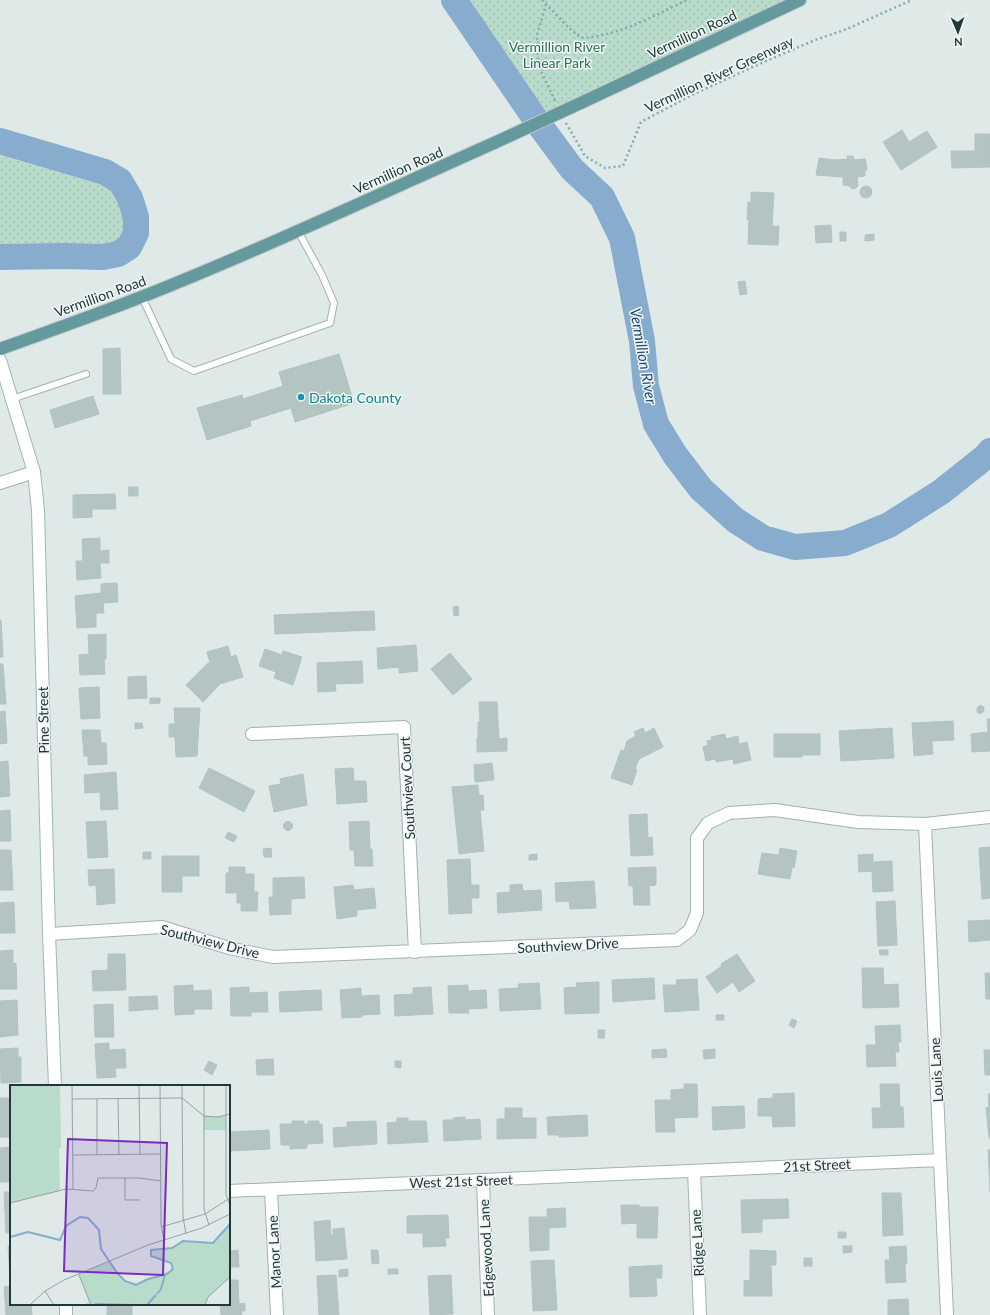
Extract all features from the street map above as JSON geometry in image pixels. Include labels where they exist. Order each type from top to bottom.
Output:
[{"type":"main road","name":"Vermillion Road","points":[[0,349],[142,297],[207,271],[494,143],[800,0]]},
{"type":"street","name":"Pine Street","points":[[0,360],[34,472],[38,510],[49,934],[55,1085]]},
{"type":"street","points":[[0,483],[34,472]]},
{"type":"street","name":"Southview Court","points":[[252,734],[404,727],[415,952]]},
{"type":"street","name":"Southview Drive","points":[[49,934],[162,927],[229,948],[273,957],[677,940],[690,930],[697,913],[697,838],[708,823],[729,813],[774,810],[858,822],[925,824],[990,817]]},
{"type":"street","name":"Louis Lane","points":[[925,824],[947,1315]]},
{"type":"street","name":"21st Street","points":[[694,1171],[940,1160]]},
{"type":"street","name":"West 21st Street","points":[[230,1192],[694,1171]]},
{"type":"street","name":"Ridge Lane","points":[[694,1171],[700,1315]]},
{"type":"street","name":"Edgewood Lane","points":[[483,1180],[488,1315]]},
{"type":"street","name":"Manor Lane","points":[[272,1190],[277,1315]]},
{"type":"lane","points":[[142,297],[171,359],[194,371],[330,323],[334,303],[322,275],[298,231]]},
{"type":"lane","points":[[12,399],[86,374]]},
{"type":"path","points":[[542,0],[569,28],[581,38],[596,37],[621,30],[687,0]]},
{"type":"path","name":"Vermillion River Greenway","points":[[565,120],[585,156],[605,168],[623,166],[641,122],[694,94],[755,66],[815,40],[847,30],[912,0]]},
{"type":"path","points":[[546,4],[537,35],[538,65],[558,106]]},
{"type":"green space","name":"Vermillion River Linear Park","points":[[454,0],[800,0],[538,123]]},
{"type":"green space","points":[[0,141],[105,172],[120,181],[130,198],[136,217],[136,233],[129,247],[118,254],[103,257],[0,257]]},
{"type":"building","points":[[902,130],[909,142],[927,131],[937,147],[901,170],[883,142]]},
{"type":"building","points":[[975,134],[990,134],[990,167],[952,168],[951,151],[975,151]]},
{"type":"building","points":[[847,156],[853,156],[854,160],[865,159],[866,162],[867,170],[865,170],[865,176],[857,177],[858,186],[856,188],[852,189],[850,186],[843,185],[843,177],[816,175],[819,158],[835,160],[848,159]]},
{"type":"building","points":[[866,186],[870,188],[872,192],[870,196],[866,198],[862,196],[860,192],[862,188]]},
{"type":"building","points":[[751,192],[774,193],[772,226],[779,226],[778,245],[748,244],[748,202],[751,202]]},
{"type":"building","points":[[831,225],[832,242],[816,243],[815,226]]},
{"type":"building","points":[[840,232],[846,232],[846,241],[840,241]]},
{"type":"building","points":[[874,234],[874,240],[865,241],[865,235]]},
{"type":"building","points":[[745,281],[747,294],[740,295],[738,282]]},
{"type":"building","points":[[120,348],[121,394],[103,394],[103,349]]},
{"type":"building","name":"Dakota County","points":[[339,354],[354,403],[295,422],[291,408],[250,421],[251,426],[207,440],[197,408],[242,395],[243,399],[283,386],[279,372]]},
{"type":"building","points":[[93,396],[99,414],[55,428],[50,410]]},
{"type":"building","points":[[128,487],[138,487],[138,496],[129,496]]},
{"type":"building","points":[[115,494],[116,509],[92,509],[92,517],[73,518],[73,495]]},
{"type":"building","points":[[100,538],[100,551],[109,550],[109,563],[100,563],[101,578],[77,580],[76,561],[83,561],[82,539]]},
{"type":"building","points":[[117,583],[118,602],[103,603],[104,613],[96,613],[96,627],[77,628],[75,596],[101,593],[101,584]]},
{"type":"building","points":[[458,606],[459,615],[454,616],[453,607]]},
{"type":"building","points":[[374,611],[375,630],[275,634],[274,615]]},
{"type":"building","points":[[1,620],[3,657],[0,657]]},
{"type":"building","points":[[106,634],[106,659],[104,659],[105,674],[80,675],[79,655],[89,654],[88,635]]},
{"type":"building","points":[[416,645],[418,671],[399,673],[399,667],[378,669],[377,648]]},
{"type":"building","points":[[228,646],[231,657],[236,655],[243,677],[220,684],[203,702],[186,685],[208,663],[210,663],[207,652]]},
{"type":"building","points":[[265,649],[282,655],[283,651],[302,657],[293,685],[274,678],[276,672],[259,666]]},
{"type":"building","points":[[450,653],[472,679],[453,695],[431,669]]},
{"type":"building","points":[[362,661],[363,683],[335,684],[336,691],[318,692],[317,663]]},
{"type":"building","points":[[0,664],[3,664],[6,704],[0,704]]},
{"type":"building","points":[[146,676],[147,698],[128,699],[128,677]]},
{"type":"building","points":[[99,687],[100,718],[81,719],[79,688]]},
{"type":"building","points":[[150,698],[160,698],[160,703],[150,704]]},
{"type":"building","points":[[479,702],[497,702],[499,739],[507,738],[507,751],[477,752],[478,722],[480,722]]},
{"type":"building","points":[[980,705],[984,707],[984,711],[981,714],[977,712],[977,708]]},
{"type":"building","points":[[174,708],[200,708],[197,756],[176,757],[175,737],[169,737],[169,724],[175,724]]},
{"type":"building","points":[[5,711],[7,743],[0,744],[0,712]]},
{"type":"building","points":[[987,719],[990,719],[990,751],[972,752],[971,734],[988,732]]},
{"type":"building","points":[[953,721],[954,740],[932,741],[933,754],[914,756],[912,723]]},
{"type":"building","points":[[135,723],[142,723],[143,728],[135,729]]},
{"type":"building","points":[[643,728],[645,733],[654,728],[663,747],[639,759],[635,769],[637,770],[632,785],[611,778],[621,750],[624,751],[627,741],[636,736],[634,732]]},
{"type":"building","points":[[892,728],[894,758],[841,761],[839,731]]},
{"type":"building","points":[[82,730],[100,730],[101,743],[106,743],[107,764],[88,765],[88,756],[84,756]]},
{"type":"building","points":[[725,734],[726,739],[738,736],[739,744],[747,742],[751,760],[734,764],[733,759],[716,762],[715,759],[706,761],[703,747],[708,745],[707,741],[712,740],[711,737]]},
{"type":"building","points":[[774,734],[820,734],[820,755],[802,755],[802,757],[774,757]]},
{"type":"building","points":[[8,761],[10,796],[0,797],[0,762]]},
{"type":"building","points":[[492,763],[494,780],[475,782],[474,765]]},
{"type":"building","points":[[209,768],[255,791],[244,812],[199,788]]},
{"type":"building","points":[[353,768],[354,781],[366,781],[367,802],[337,804],[335,769]]},
{"type":"building","points":[[116,772],[118,809],[101,810],[100,792],[85,793],[84,775]]},
{"type":"building","points":[[303,774],[307,805],[274,812],[269,786],[281,784],[280,779]]},
{"type":"building","points":[[478,785],[479,796],[483,795],[484,810],[480,810],[484,851],[459,854],[452,787]]},
{"type":"building","points":[[10,810],[11,841],[0,841],[0,811]]},
{"type":"building","points":[[647,814],[648,838],[652,837],[653,855],[631,856],[629,815]]},
{"type":"building","points":[[106,821],[108,857],[88,858],[86,822]]},
{"type":"building","points":[[288,821],[293,826],[288,831],[283,826]]},
{"type":"building","points":[[369,821],[370,849],[372,849],[373,866],[355,866],[354,850],[350,850],[349,822]]},
{"type":"building","points":[[228,832],[237,836],[234,842],[225,838]]},
{"type":"building","points":[[990,847],[990,898],[982,899],[979,848]]},
{"type":"building","points":[[271,848],[272,857],[264,857],[263,849]]},
{"type":"building","points":[[780,848],[797,851],[794,868],[792,867],[790,879],[758,874],[762,853],[779,855]]},
{"type":"building","points":[[0,850],[11,850],[13,890],[0,890]]},
{"type":"building","points":[[143,852],[151,852],[151,859],[143,859]]},
{"type":"building","points":[[537,854],[537,860],[529,860],[529,855]]},
{"type":"building","points":[[873,854],[873,862],[892,861],[893,891],[873,892],[872,871],[859,872],[858,855]]},
{"type":"building","points":[[162,856],[199,856],[199,876],[182,876],[182,892],[162,892]]},
{"type":"building","points":[[470,859],[471,885],[479,885],[479,898],[471,898],[472,913],[449,914],[447,860]]},
{"type":"building","points":[[229,867],[245,867],[245,874],[254,874],[254,892],[258,892],[257,911],[241,911],[241,903],[237,903],[237,893],[226,893],[226,873],[229,873]]},
{"type":"building","points":[[656,867],[656,885],[649,886],[650,905],[634,905],[633,886],[629,886],[628,868]]},
{"type":"building","points":[[114,869],[115,903],[97,905],[96,885],[89,886],[88,870]]},
{"type":"building","points":[[304,877],[305,898],[291,899],[291,914],[270,915],[269,897],[273,897],[273,878]]},
{"type":"building","points":[[594,881],[596,908],[570,909],[569,901],[556,902],[555,883]]},
{"type":"building","points":[[522,884],[523,891],[541,890],[542,910],[498,913],[497,893],[510,892],[510,885]]},
{"type":"building","points":[[353,885],[354,890],[374,888],[376,908],[357,910],[357,916],[337,919],[334,887]]},
{"type":"building","points":[[895,901],[897,945],[878,946],[876,902]]},
{"type":"building","points":[[14,902],[15,933],[0,933],[0,903]]},
{"type":"building","points":[[990,920],[990,940],[969,942],[968,921]]},
{"type":"building","points":[[13,950],[13,964],[16,963],[17,989],[0,989],[0,951]]},
{"type":"building","points":[[879,950],[888,950],[888,955],[880,955]]},
{"type":"building","points":[[108,954],[125,954],[126,990],[93,991],[92,971],[108,970]]},
{"type":"building","points":[[737,954],[755,981],[739,992],[733,982],[717,993],[706,977],[722,966],[721,964]]},
{"type":"building","points":[[862,968],[883,968],[884,985],[898,984],[899,1007],[863,1008]]},
{"type":"building","points":[[985,973],[990,973],[990,999],[986,999]]},
{"type":"building","points":[[654,978],[655,999],[613,1002],[612,980]]},
{"type":"building","points":[[697,979],[699,1010],[665,1012],[663,985],[677,985],[676,980]]},
{"type":"building","points":[[599,982],[599,1013],[565,1014],[564,988],[577,987],[576,983]]},
{"type":"building","points":[[539,983],[541,1009],[500,1011],[499,989],[519,988],[518,984]]},
{"type":"building","points":[[193,985],[193,991],[211,990],[212,1009],[194,1009],[194,1014],[175,1015],[174,986]]},
{"type":"building","points":[[468,985],[468,991],[486,990],[487,1008],[468,1009],[469,1013],[449,1013],[448,986]]},
{"type":"building","points":[[249,987],[249,993],[267,992],[268,1012],[251,1012],[251,1016],[231,1016],[230,988]]},
{"type":"building","points":[[431,987],[433,1014],[395,1016],[394,995],[413,994],[413,988]]},
{"type":"building","points":[[361,988],[361,996],[379,995],[380,1014],[342,1018],[340,990]]},
{"type":"building","points":[[321,990],[322,1010],[280,1012],[279,992]]},
{"type":"building","points":[[157,996],[158,1009],[129,1011],[129,997]]},
{"type":"building","points":[[17,1000],[18,1035],[0,1037],[0,1001]]},
{"type":"building","points":[[113,1004],[114,1037],[95,1037],[94,1005]]},
{"type":"building","points":[[716,1015],[724,1015],[724,1020],[716,1020]]},
{"type":"building","points":[[792,1019],[797,1021],[794,1028],[789,1025]]},
{"type":"building","points":[[900,1025],[901,1042],[898,1042],[899,1052],[895,1052],[896,1066],[867,1067],[866,1045],[876,1045],[875,1026]]},
{"type":"building","points":[[598,1030],[605,1030],[604,1038],[598,1038]]},
{"type":"building","points":[[109,1043],[109,1050],[125,1049],[126,1068],[115,1068],[116,1077],[97,1078],[95,1044]]},
{"type":"building","points":[[18,1048],[18,1057],[21,1057],[21,1082],[1,1083],[0,1049]]},
{"type":"building","points":[[666,1049],[667,1057],[652,1058],[652,1050]]},
{"type":"building","points":[[715,1049],[715,1058],[704,1059],[703,1050]]},
{"type":"building","points":[[984,1050],[990,1050],[990,1075],[985,1075]]},
{"type":"building","points":[[273,1059],[274,1075],[257,1075],[256,1060]]},
{"type":"building","points":[[209,1061],[217,1065],[212,1075],[204,1070]]},
{"type":"building","points":[[395,1061],[401,1061],[401,1068],[395,1067]]},
{"type":"building","points":[[684,1084],[697,1084],[698,1117],[674,1118],[675,1132],[656,1132],[655,1100],[671,1100],[671,1090],[684,1089]]},
{"type":"building","points":[[880,1084],[899,1084],[900,1107],[903,1107],[904,1127],[873,1128],[872,1108],[881,1108]]},
{"type":"building","points":[[794,1093],[795,1126],[773,1127],[772,1116],[758,1116],[758,1099],[773,1098],[773,1094]]},
{"type":"building","points":[[988,1094],[990,1094],[990,1138],[986,1108],[989,1107]]},
{"type":"building","points":[[0,1098],[9,1098],[10,1137],[0,1137]]},
{"type":"building","points":[[744,1106],[745,1128],[713,1130],[712,1107]]},
{"type":"building","points":[[505,1108],[522,1108],[522,1118],[536,1118],[536,1138],[497,1139],[497,1119],[505,1119]]},
{"type":"building","points":[[587,1115],[588,1136],[559,1137],[559,1135],[548,1135],[547,1117]]},
{"type":"building","points":[[465,1117],[465,1120],[480,1119],[481,1139],[444,1141],[443,1120],[453,1120],[453,1118]]},
{"type":"building","points":[[397,1118],[408,1118],[408,1121],[426,1121],[428,1142],[388,1144],[387,1123],[397,1122]]},
{"type":"building","points":[[292,1121],[304,1121],[304,1124],[308,1124],[308,1121],[319,1121],[319,1124],[322,1124],[323,1143],[307,1144],[307,1148],[290,1149],[290,1145],[281,1145],[280,1124],[292,1124]]},
{"type":"building","points":[[376,1121],[377,1144],[334,1147],[333,1128],[347,1127],[347,1122]]},
{"type":"building","points":[[269,1130],[270,1149],[230,1151],[230,1132]]},
{"type":"building","points":[[10,1147],[10,1182],[0,1182],[0,1148]]},
{"type":"building","points":[[988,1150],[990,1150],[990,1192]]},
{"type":"building","points":[[4,1192],[10,1192],[10,1233],[6,1233]]},
{"type":"building","points":[[882,1193],[901,1193],[903,1235],[883,1236]]},
{"type":"building","points":[[788,1199],[789,1218],[762,1219],[762,1232],[742,1233],[741,1200]]},
{"type":"building","points":[[621,1205],[658,1207],[657,1238],[637,1238],[637,1223],[622,1224]]},
{"type":"building","points":[[565,1208],[566,1227],[549,1228],[549,1250],[530,1251],[529,1217],[547,1217],[547,1209]]},
{"type":"building","points":[[448,1215],[449,1238],[445,1238],[446,1246],[423,1247],[423,1233],[407,1233],[407,1216]]},
{"type":"building","points":[[330,1220],[331,1236],[333,1235],[333,1229],[344,1228],[347,1259],[316,1261],[314,1222]]},
{"type":"building","points":[[838,1232],[846,1232],[846,1238],[838,1238]]},
{"type":"building","points":[[8,1246],[10,1246],[10,1278]]},
{"type":"building","points":[[843,1246],[852,1246],[852,1252],[843,1253]]},
{"type":"building","points":[[906,1246],[906,1282],[886,1283],[885,1260],[890,1260],[889,1247]]},
{"type":"building","points":[[238,1250],[239,1267],[230,1267],[230,1251]]},
{"type":"building","points":[[371,1250],[378,1250],[379,1263],[372,1264]]},
{"type":"building","points":[[750,1250],[776,1251],[776,1265],[771,1265],[772,1296],[744,1296],[744,1281],[750,1280]]},
{"type":"building","points":[[804,1258],[812,1258],[812,1266],[804,1266]]},
{"type":"building","points":[[554,1260],[557,1310],[533,1311],[531,1261]]},
{"type":"building","points":[[662,1265],[662,1278],[656,1278],[657,1296],[630,1297],[629,1267]]},
{"type":"building","points":[[348,1269],[348,1276],[339,1277],[339,1270]]},
{"type":"building","points":[[388,1269],[398,1269],[398,1274],[388,1274]]},
{"type":"building","points":[[336,1275],[339,1315],[319,1315],[317,1276]]},
{"type":"building","points":[[451,1275],[453,1314],[430,1315],[428,1276]]},
{"type":"building","points":[[230,1280],[238,1280],[239,1304],[245,1303],[245,1311],[241,1311],[242,1315],[221,1315],[220,1305],[230,1305]]},
{"type":"building","points":[[10,1286],[10,1305],[31,1305],[32,1315],[6,1315],[4,1287]]},
{"type":"building","points":[[908,1299],[909,1315],[888,1315],[888,1300]]},
{"type":"building","points":[[107,1305],[132,1305],[132,1315],[107,1315]]},
{"type":"waterway","name":"Vermillion River","points":[[454,0],[538,123],[572,169],[602,197],[622,238],[642,341],[646,386],[656,424],[675,455],[701,489],[735,520],[763,538],[795,547],[845,543],[889,525],[941,492],[985,457],[990,451]]},
{"type":"waterway","name":"Vermillion River","points":[[0,141],[105,172],[120,181],[130,198],[136,217],[136,233],[129,247],[118,254],[103,257],[0,257]]},
{"type":"place","name":"Dakota County","points":[[301,397]]}]
